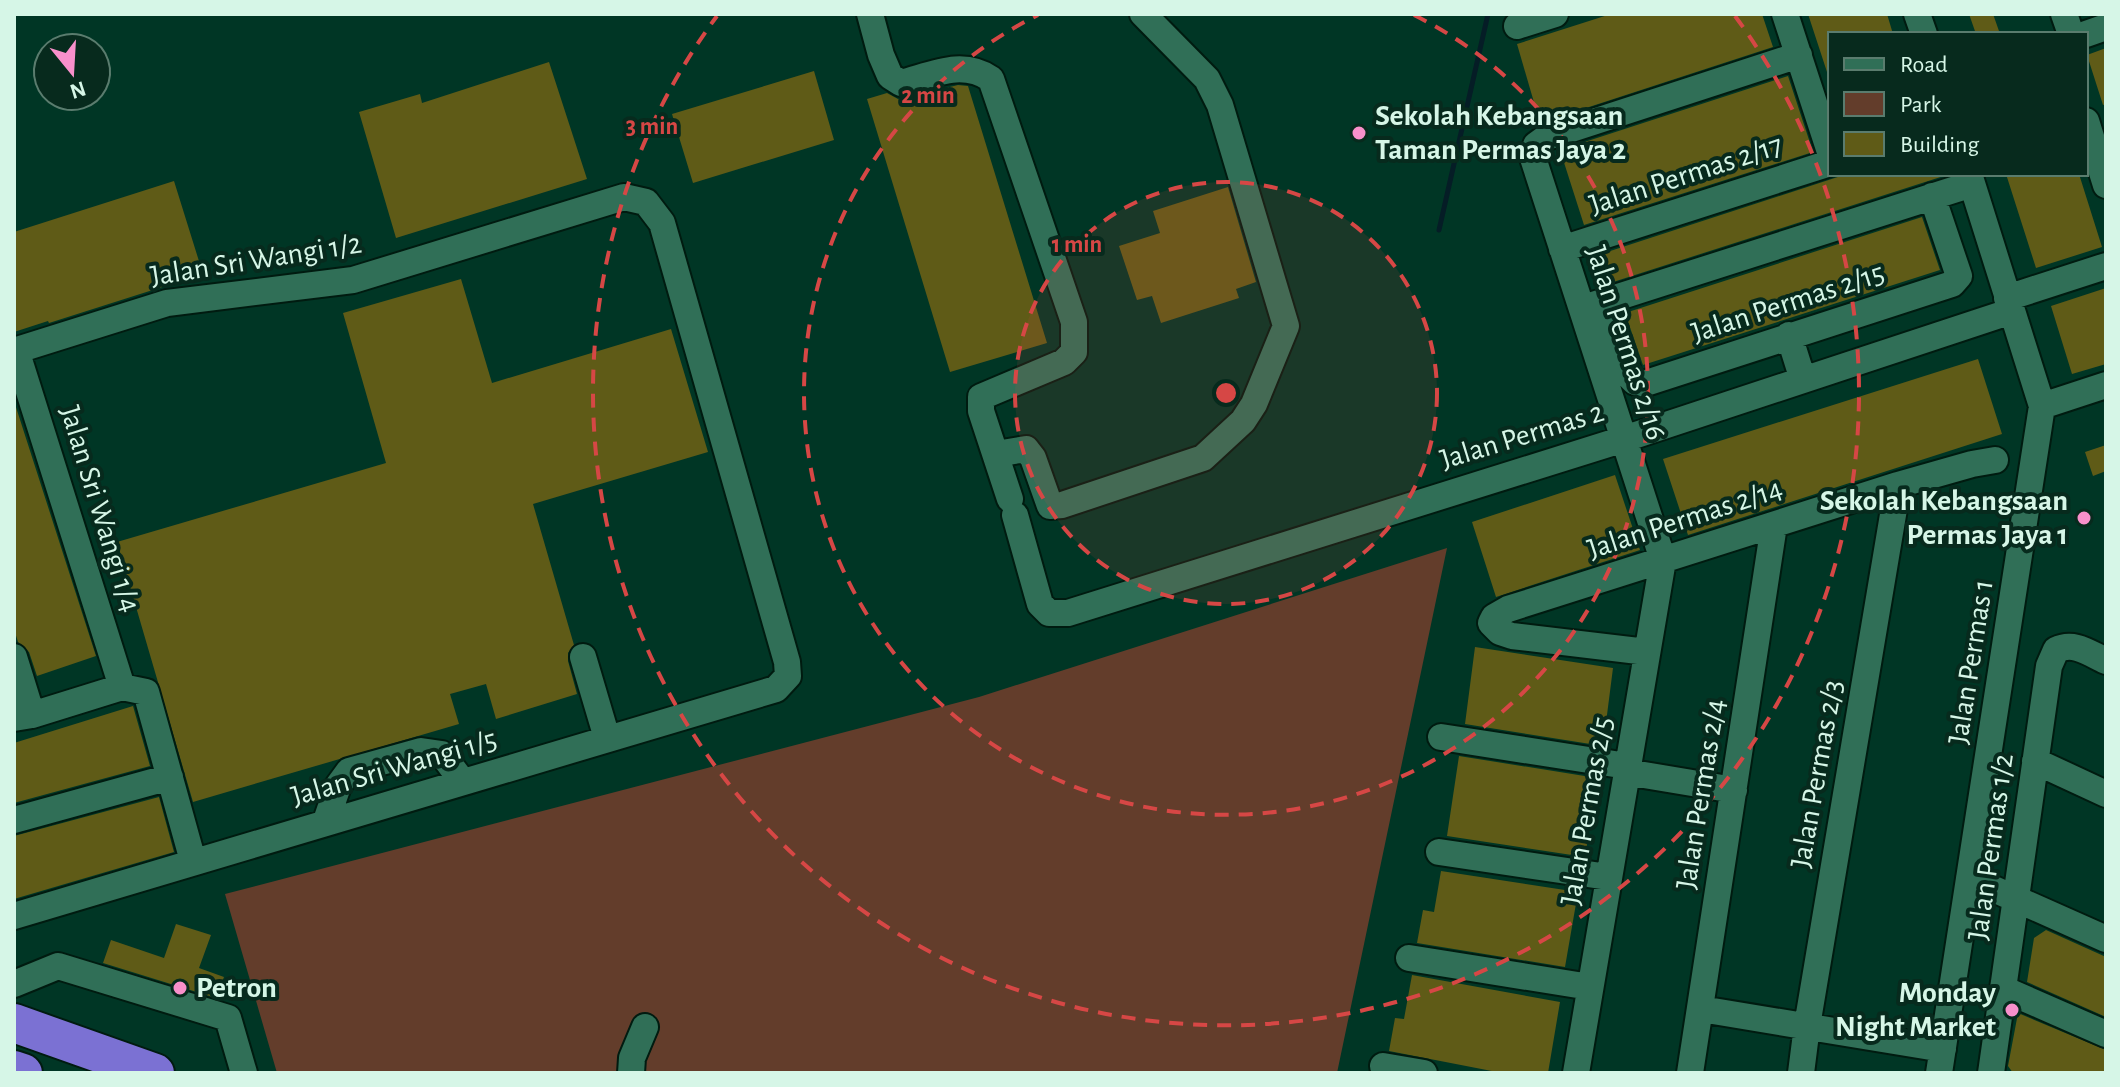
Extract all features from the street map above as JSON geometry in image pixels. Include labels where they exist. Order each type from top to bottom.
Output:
[{"type":"highway","points":[[14,1023],[155,1073]]},
{"type":"highway","points":[[14,1070],[23,1073]]},
{"type":"street","points":[[870,14],[890,76],[901,83],[958,68],[977,69],[991,79],[1074,322],[1074,352],[1064,362],[981,397],[981,411],[996,454],[1026,449],[1033,458],[1050,506],[1062,505],[1203,458],[1243,421],[1254,404],[1286,326],[1220,105],[1207,79],[1143,14]]},
{"type":"street","points":[[1517,26],[1555,14]]},
{"type":"street","points":[[1785,14],[1828,146]]},
{"type":"street","name":"Jalan Permas 2/16","points":[[1663,560],[1624,439],[1593,305],[1562,249],[1533,158],[1536,145],[1547,137],[1799,55]]},
{"type":"street","points":[[2088,125],[2101,148],[2106,185]]},
{"type":"street","name":"Jalan Permas 2/17","points":[[1562,249],[1828,164]]},
{"type":"street","points":[[1593,305],[1932,196],[1970,179]]},
{"type":"street","name":"Jalan Permas 1","points":[[1941,1061],[2042,406],[1970,179]]},
{"type":"street","name":"Jalan Permas 2/15","points":[[1593,305],[1630,377],[1643,384],[1957,280],[1959,276],[1932,196]]},
{"type":"street","name":"Jalan Sri Wangi 1/2","points":[[15,351],[167,303],[353,280],[624,197],[646,202],[662,223],[788,676]]},
{"type":"street","name":"Jalan Permas 2","points":[[996,454],[1040,604],[1049,613],[1068,613],[1803,380],[2106,266]]},
{"type":"street","points":[[1789,335],[1803,380]]},
{"type":"street","name":"Jalan Sri Wangi 1/4","points":[[15,351],[122,687]]},
{"type":"street","points":[[2042,406],[2106,385]]},
{"type":"street","name":"Jalan Permas 2/14","points":[[1647,652],[1512,636],[1500,632],[1491,623],[1494,617],[1508,609],[1898,485],[1995,460]]},
{"type":"street","name":"Jalan Permas 2/3","points":[[1801,1073],[1898,485]]},
{"type":"street","name":"Jalan Permas 2/4","points":[[1690,1073],[1774,525]]},
{"type":"street","name":"Jalan Permas 2/5","points":[[1576,1073],[1663,560]]},
{"type":"street","name":"Jalan Permas 1/2","points":[[1991,1073],[2051,657],[2056,650],[2074,646],[2106,661]]},
{"type":"street","points":[[14,657],[23,716],[122,687],[146,692],[193,861]]},
{"type":"street","points":[[583,657],[607,738]]},
{"type":"street","name":"Jalan Sri Wangi 1/5","points":[[14,916],[776,689],[788,676]]},
{"type":"street","points":[[1441,737],[1734,790]]},
{"type":"street","points":[[326,821],[338,786],[349,771],[421,751],[442,754],[462,781]]},
{"type":"street","points":[[2035,761],[2106,794]]},
{"type":"street","points":[[14,820],[170,777]]},
{"type":"street","points":[[1439,852],[1608,877]]},
{"type":"street","points":[[1969,878],[2106,939]]},
{"type":"street","points":[[1409,958],[1590,987]]},
{"type":"street","points":[[14,984],[58,966],[228,1018],[244,1073]]},
{"type":"street","points":[[2003,989],[2106,1034]]},
{"type":"street","points":[[1701,1009],[1807,1026],[1941,1061]]},
{"type":"street","points":[[631,1073],[632,1058],[645,1027]]},
{"type":"street","points":[[1383,1066],[1424,1073]]},
{"type":"green space","points":[[1447,548],[1337,1073],[277,1073],[225,894],[979,697]]},
{"type":"building","points":[[1611,14],[1762,14],[1773,47],[1540,123],[1517,44]]},
{"type":"building","points":[[1808,14],[1887,14],[1892,32],[1828,32],[1827,72]]},
{"type":"building","points":[[1969,14],[1993,14],[1999,31],[1975,32]]},
{"type":"building","points":[[2106,48],[2106,104],[2103,105],[2088,58],[2088,55]]},
{"type":"building","points":[[549,62],[587,179],[396,238],[359,112],[420,94],[422,103]]},
{"type":"building","points":[[814,71],[834,140],[693,183],[672,114]]},
{"type":"building","points":[[1788,76],[1813,152],[1584,225],[1560,150]]},
{"type":"building","points":[[958,85],[968,86],[1047,343],[950,372],[867,99],[887,93],[898,99],[905,98]]},
{"type":"building","points":[[1841,176],[1944,176],[1610,283],[1601,254]]},
{"type":"building","points":[[2007,176],[2080,176],[2102,247],[2036,268]]},
{"type":"building","points":[[174,181],[203,274],[14,332],[14,232]]},
{"type":"building","points":[[1228,187],[1256,282],[1236,289],[1239,298],[1161,323],[1152,296],[1137,300],[1119,246],[1160,233],[1153,211]]},
{"type":"building","points":[[1922,217],[1940,270],[1643,365],[1625,313]]},
{"type":"building","points":[[461,279],[492,383],[671,329],[708,452],[533,504],[574,645],[568,653],[568,661],[577,694],[496,719],[486,684],[450,694],[459,724],[193,802],[117,542],[386,463],[343,313]]},
{"type":"building","points":[[2106,288],[2106,364],[2072,374],[2051,306]]},
{"type":"building","points":[[1978,359],[2002,434],[1688,535],[1663,459]]},
{"type":"building","points":[[14,401],[96,656],[37,676],[29,652],[18,642],[14,629]]},
{"type":"building","points":[[2106,445],[2106,471],[2093,476],[2085,452]]},
{"type":"building","points":[[1615,475],[1640,550],[1496,597],[1472,522]]},
{"type":"building","points":[[1475,647],[1613,668],[1603,746],[1465,724]]},
{"type":"building","points":[[133,706],[150,766],[14,803],[14,743]]},
{"type":"building","points":[[1459,756],[1597,778],[1585,857],[1447,836]]},
{"type":"building","points":[[159,797],[174,852],[14,899],[14,836]]},
{"type":"building","points":[[1441,871],[1578,892],[1565,967],[1417,943],[1423,910],[1434,912]]},
{"type":"building","points":[[176,924],[211,935],[199,968],[224,977],[216,998],[103,963],[111,940],[164,958]]},
{"type":"building","points":[[2046,930],[2106,957],[2106,1017],[2027,982],[2034,938]]},
{"type":"building","points":[[1412,975],[1560,1002],[1548,1073],[1502,1073],[1389,1051],[1395,1018],[1404,1019]]},
{"type":"building","points":[[2018,1013],[2106,1050],[2106,1073],[2013,1073],[2008,1066]]},
{"type":"waterway","points":[[1439,230],[1488,14]]},
{"type":"place","name":"Sekolah Kebangsaan Taman Permas Jaya 2","points":[[1359,133]]},
{"type":"place","name":"Sekolah Kebangsaan Permas Jaya 1","points":[[2084,518]]},
{"type":"place","name":"Petron","points":[[180,988]]},
{"type":"place","name":"Monday Night Market","points":[[2012,1010]]}]
